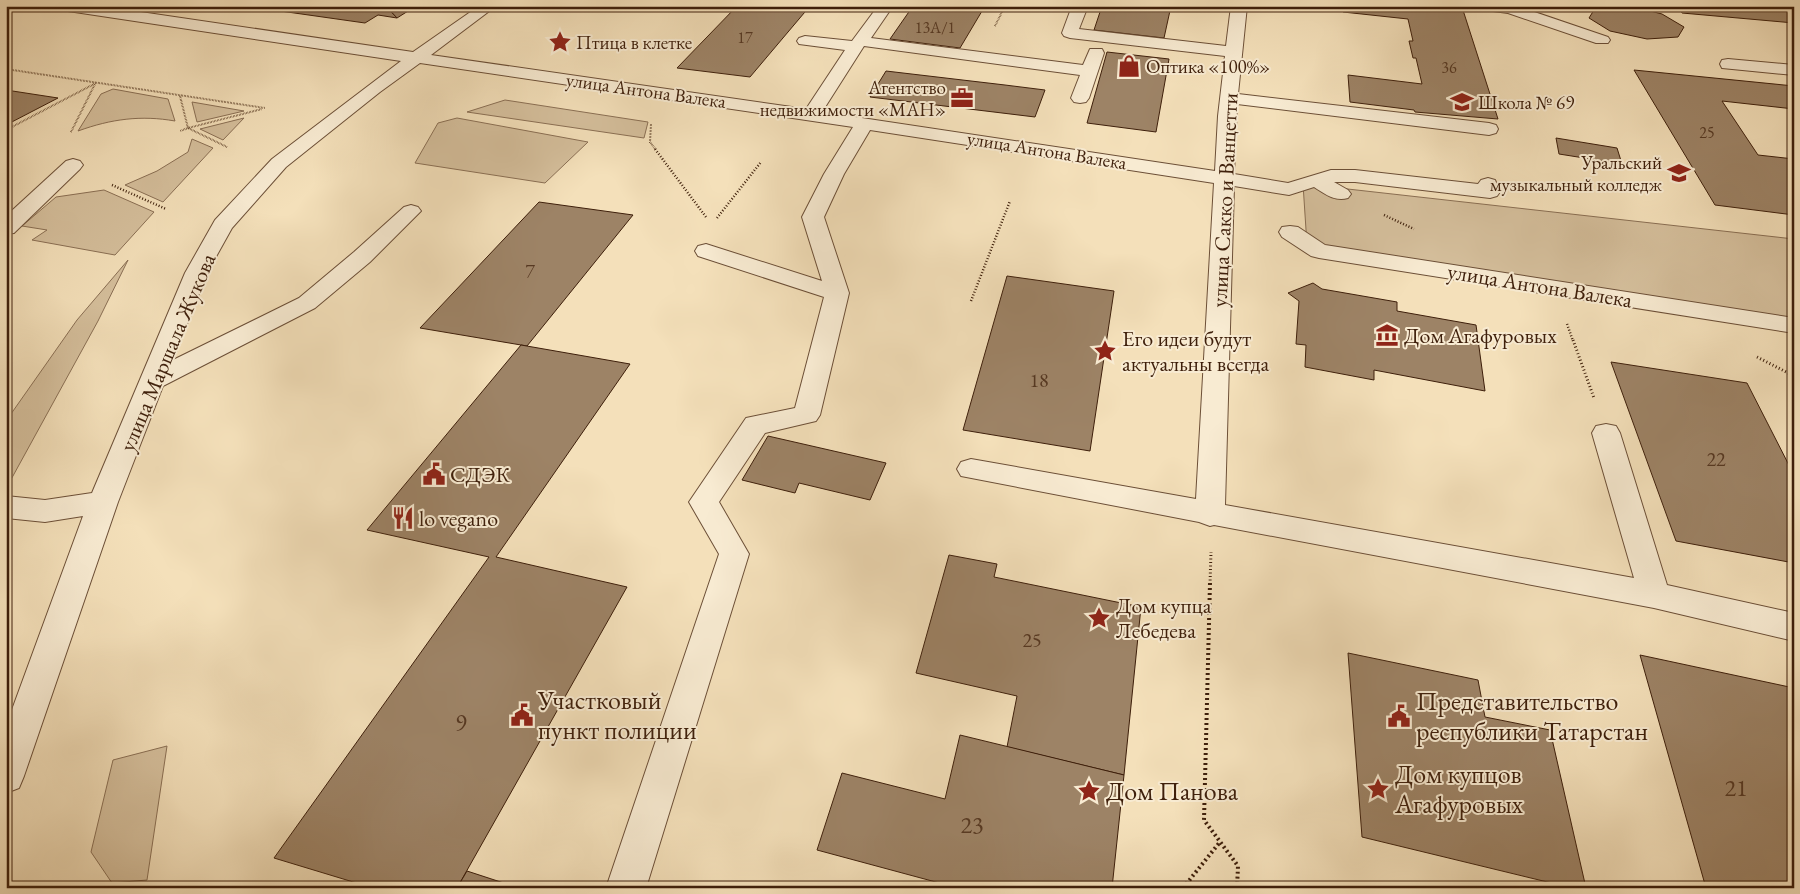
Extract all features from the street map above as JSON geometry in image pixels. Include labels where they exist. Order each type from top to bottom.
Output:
[{"type":"street","name":"улица Маршала Жукова","points":[[6,776],[104,502],[196,273],[223,226],[278,163],[374,88],[418,59],[489,6]]},
{"type":"street","points":[[811,115],[858,44],[886,6]]},
{"type":"street","points":[[1080,6],[1070,33],[1184,44],[1234,52]]},
{"type":"street","name":"улица Сакко и Ванцетти","points":[[1210,515],[1224,179],[1229,98],[1239,6]]},
{"type":"street","points":[[1483,6],[1510,9],[1602,40]]},
{"type":"street","name":"улица Антона Валека","points":[[71,13],[94,10],[418,59],[470,64],[1289,189],[1331,176],[1356,176],[1490,192],[1488,184]]},
{"type":"street","points":[[805,41],[858,44],[1089,71]]},
{"type":"street","points":[[1080,98],[1098,47],[1115,47]]},
{"type":"street","points":[[1728,64],[1794,70]]},
{"type":"street","points":[[1229,98],[1489,129]]},
{"type":"street","points":[[626,888],[734,554],[704,502],[756,425],[807,416],[837,293],[813,216],[834,174],[865,123]]},
{"type":"street","points":[[6,228],[73,165]]},
{"type":"street","points":[[1316,180],[1341,194]]},
{"type":"street","points":[[154,380],[307,303],[362,257],[411,211]]},
{"type":"street","name":"улица Антона Валека","points":[[1290,232],[1319,251],[1794,326]]},
{"type":"street","points":[[706,251],[837,293]]},
{"type":"street","points":[[1606,433],[1654,595]]},
{"type":"street","points":[[971,469],[1094,491],[1210,515],[1654,595],[1794,627]]},
{"type":"street","points":[[6,507],[45,511],[104,502]]},
{"type":"path","points":[[993,29],[1005,6]]},
{"type":"path","points":[[6,69],[265,108],[180,131]]},
{"type":"path","points":[[6,130],[96,82]]},
{"type":"path","points":[[70,135],[96,82]]},
{"type":"path","points":[[180,96],[188,128]]},
{"type":"path","points":[[652,119],[650,142],[706,217]]},
{"type":"path","points":[[188,128],[228,147]]},
{"type":"path","points":[[711,225],[761,162]]},
{"type":"path","points":[[112,185],[166,209]]},
{"type":"path","points":[[971,301],[1010,201]]},
{"type":"path","points":[[1554,287],[1606,433]]},
{"type":"path","points":[[1211,549],[1204,820],[1238,866],[1237,888]]},
{"type":"path","points":[[1183,888],[1220,842]]},
{"type":"shaded area","points":[[113,89],[168,99],[175,121],[150,118],[126,119],[78,131],[101,94]]},
{"type":"shaded area","points":[[505,100],[648,122],[644,138],[467,112]]},
{"type":"shaded area","points":[[192,102],[244,111],[197,122]]},
{"type":"shaded area","points":[[244,118],[223,140],[200,129]]},
{"type":"shaded area","points":[[457,118],[588,142],[545,183],[415,163],[438,123]]},
{"type":"shaded area","points":[[192,139],[213,148],[163,202],[125,185],[157,171],[188,152]]},
{"type":"shaded area","points":[[1303,184],[1794,239],[1794,332],[1307,245]]},
{"type":"shaded area","points":[[104,190],[154,212],[115,255],[32,240],[47,230],[22,226],[56,197]]},
{"type":"shaded area","points":[[128,260],[98,321],[8,485],[6,485],[6,421],[77,320]]},
{"type":"shaded area","points":[[167,746],[147,880],[112,883],[91,852],[113,760]]},
{"type":"building","points":[[245,6],[386,6],[397,18],[378,15],[365,23]]},
{"type":"building","points":[[386,6],[416,6],[397,18]]},
{"type":"building","points":[[737,6],[810,6],[750,77],[677,68]]},
{"type":"building","points":[[913,6],[985,6],[960,48],[890,39]]},
{"type":"building","points":[[1102,6],[1171,6],[1164,38],[1094,30]]},
{"type":"building","points":[[1343,6],[1462,7],[1498,119],[1415,112],[1414,110],[1350,102],[1348,75],[1422,84],[1416,58],[1413,58],[1409,41],[1413,41],[1408,19],[1343,12]]},
{"type":"building","points":[[1550,6],[1631,6],[1662,14],[1684,27],[1678,37],[1647,39],[1610,31],[1589,18],[1594,10]]},
{"type":"building","points":[[1678,6],[1794,6],[1794,23],[1682,13]]},
{"type":"building","points":[[1107,52],[1169,59],[1156,132],[1087,123]]},
{"type":"building","points":[[1634,70],[1794,86],[1794,109],[1722,101],[1758,155],[1794,159],[1794,215],[1715,205]]},
{"type":"building","points":[[886,71],[1045,90],[1035,117],[870,97]]},
{"type":"building","points":[[6,90],[58,98],[6,125]]},
{"type":"building","points":[[1556,138],[1617,148],[1622,164],[1559,154]]},
{"type":"building","points":[[539,202],[633,215],[527,346],[420,328]]},
{"type":"building","points":[[1007,276],[1114,291],[1090,451],[963,430]]},
{"type":"building","name":"Дом Агафуровых","points":[[1313,283],[1322,289],[1397,302],[1397,311],[1476,325],[1485,391],[1374,370],[1374,380],[1305,367],[1306,345],[1296,344],[1299,301],[1288,293]]},
{"type":"building","points":[[521,345],[630,364],[496,557],[627,587],[457,888],[373,888],[274,858],[489,557],[367,530]]},
{"type":"building","points":[[1611,362],[1747,383],[1794,475],[1794,563],[1676,541]]},
{"type":"building","points":[[768,436],[886,463],[870,500],[799,483],[795,493],[742,480]]},
{"type":"building","points":[[949,555],[997,564],[994,577],[1141,607],[1124,775],[1007,747],[1017,696],[916,673]]},
{"type":"building","points":[[1348,653],[1478,680],[1485,717],[1550,730],[1586,888],[1572,888],[1362,837]]},
{"type":"building","points":[[1640,655],[1794,688],[1794,888],[1706,888]]},
{"type":"building","points":[[960,735],[1124,775],[1112,888],[958,888],[817,850],[842,773],[945,799]]},
{"type":"building","points":[[467,871],[519,888],[457,888]]},
{"type":"place","name":"Птица в клетке","points":[[560,42]]},
{"type":"place","name":"Оптика «100%»","points":[[1129,66]]},
{"type":"place","name":"Агентство недвижимости «МАН»","points":[[962,98]]},
{"type":"place","name":"Школа № 69","points":[[1462,102]]},
{"type":"place","name":"Уральский музыкальный колледж","points":[[1679,173]]},
{"type":"place","name":"Дом Агафуровых","points":[[1387,335]]},
{"type":"place","name":"Его идеи будут актуальны всегда","points":[[1105,351]]},
{"type":"place","name":"СДЭК","points":[[434,474]]},
{"type":"place","name":"lo vegano","points":[[403,518]]},
{"type":"place","name":"Дом купца Лебедева","points":[[1099,618]]},
{"type":"place","name":"Участковый пункт полиции","points":[[522,715]]},
{"type":"place","name":"Представительство республики Татарстан","points":[[1399,716]]},
{"type":"place","name":"Дом купцов Агафуровых","points":[[1378,789]]},
{"type":"place","name":"Дом Панова","points":[[1089,791]]}]
